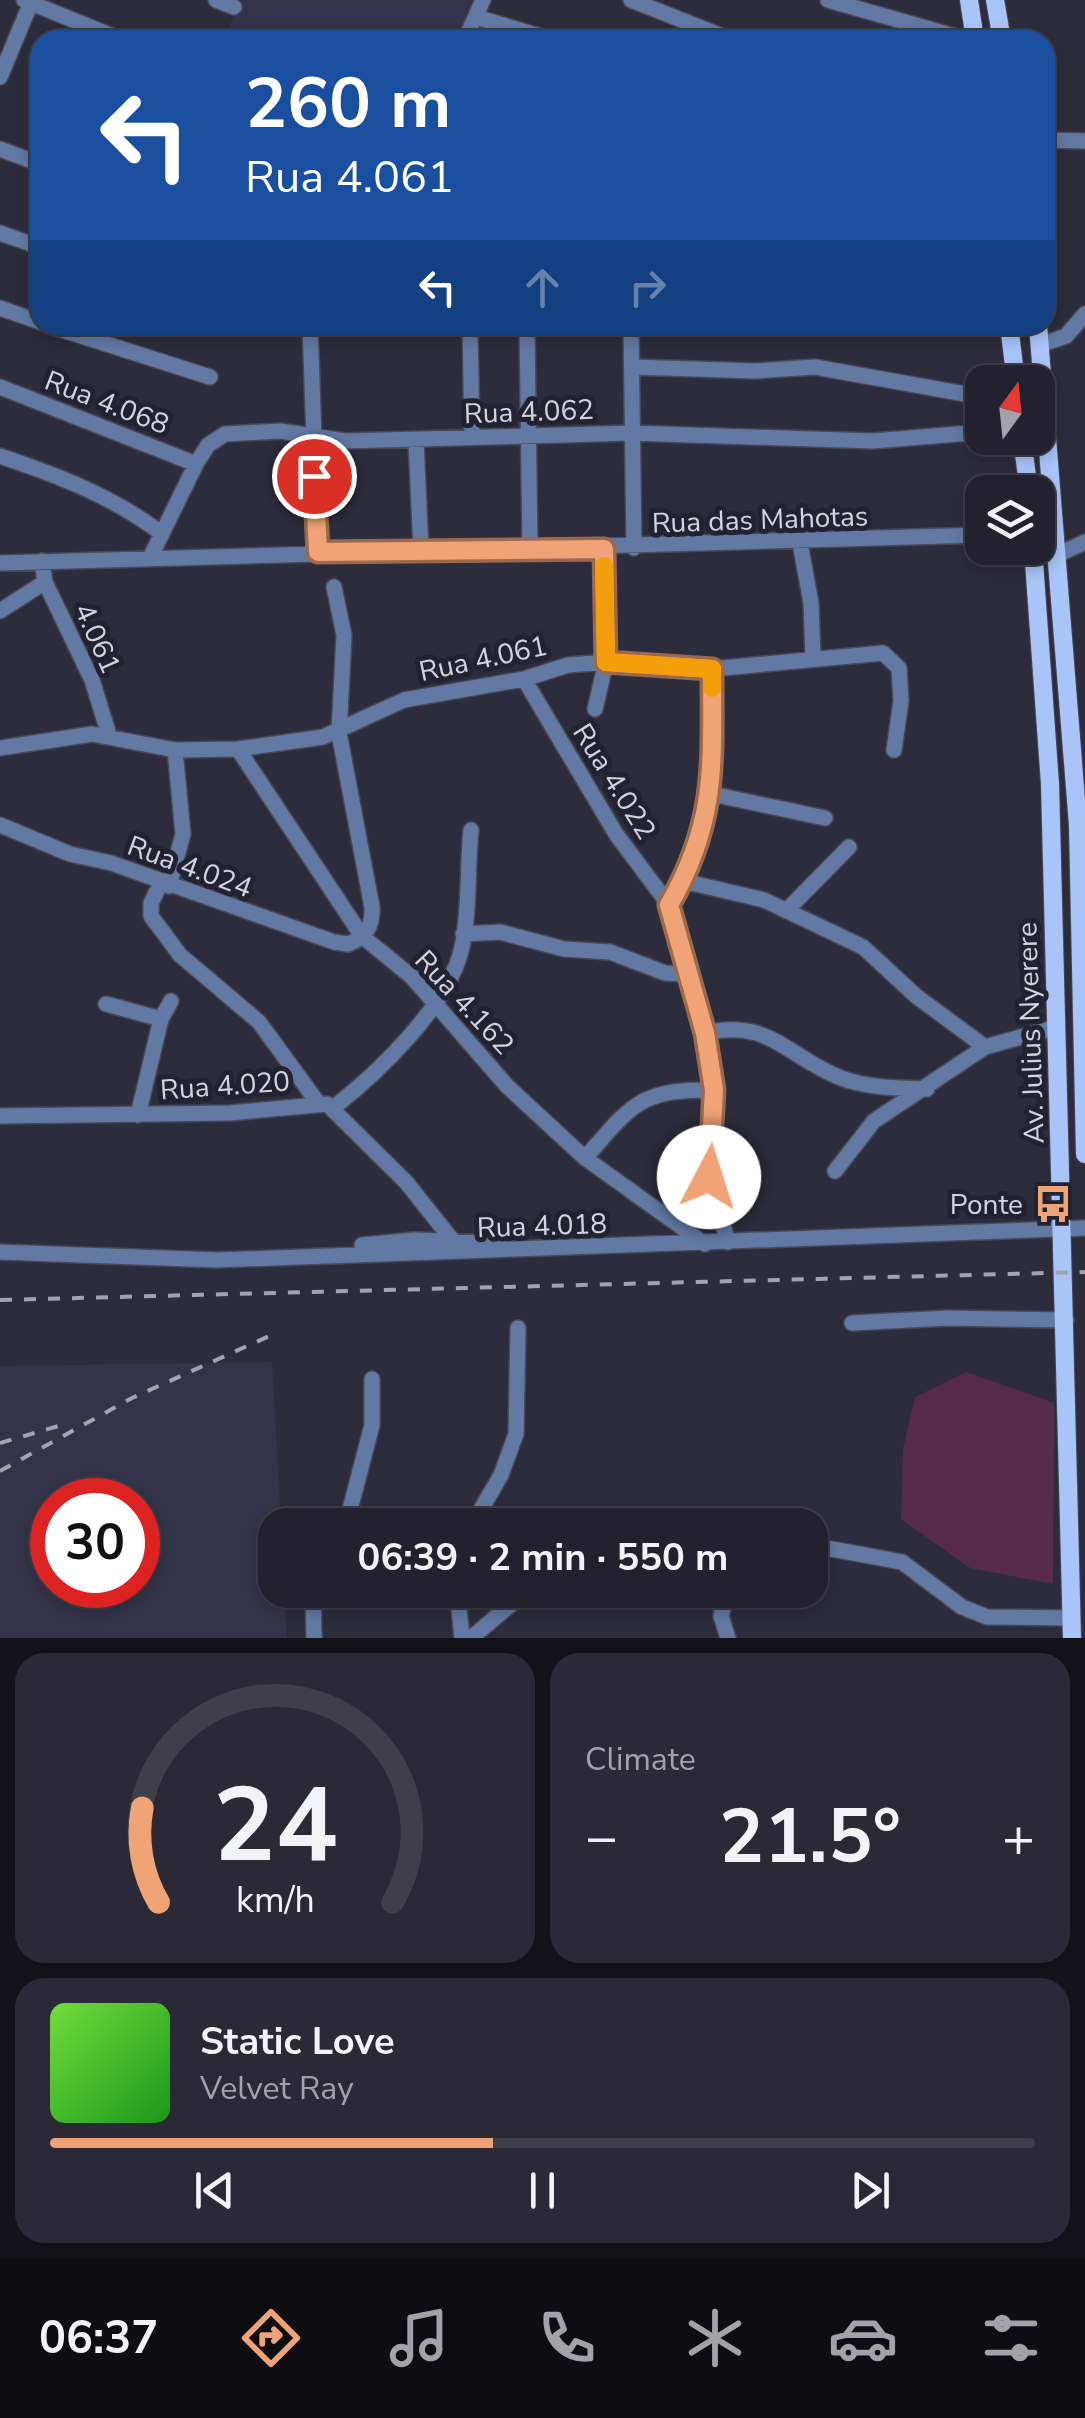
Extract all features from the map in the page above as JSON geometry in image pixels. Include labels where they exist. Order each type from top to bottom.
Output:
[{"type":"main road","points":[[969,0],[970,30]]},
{"type":"main road","points":[[995,0],[1000,30]]},
{"type":"main road","points":[[1010,335],[1014,365]]},
{"type":"main road","name":"Av. Julius Nyerere","points":[[1039,335],[1078,825],[1085,1154]]},
{"type":"main road","name":"Av. Julius Nyerere","points":[[1034,565],[1050,784],[1072,1638]]},
{"type":"street","points":[[216,0],[234,7]]},
{"type":"street","points":[[470,30],[483,0]]},
{"type":"street","points":[[631,0],[707,30]]},
{"type":"street","points":[[828,0],[935,30]]},
{"type":"street","points":[[1,72],[29,1],[98,30]]},
{"type":"street","points":[[476,17],[520,30]]},
{"type":"street","points":[[1055,140],[1085,141]]},
{"type":"street","points":[[0,149],[30,160]]},
{"type":"street","points":[[0,232],[30,243]]},
{"type":"street","points":[[0,308],[30,319]]},
{"type":"street","points":[[1040,344],[1060,339],[1082,325]]},
{"type":"street","points":[[78,335],[210,377]]},
{"type":"street","points":[[310,335],[318,552]]},
{"type":"street","points":[[470,335],[472,437]]},
{"type":"street","points":[[527,335],[530,551]]},
{"type":"street","points":[[632,335],[634,548]]},
{"type":"street","points":[[633,367],[816,368],[965,394]]},
{"type":"street","name":"Rua 4.068","points":[[0,386],[196,464]]},
{"type":"street","name":"Rua 4.062","points":[[150,558],[196,464],[208,445],[225,434],[280,431],[312,438],[416,441],[632,433],[886,441],[965,434]]},
{"type":"street","points":[[416,441],[421,550]]},
{"type":"street","points":[[0,456],[84,487],[133,512],[160,533]]},
{"type":"street","name":"Rua das Mahotas","points":[[0,563],[318,552],[604,549],[965,536]]},
{"type":"street","points":[[1059,554],[1085,542]]},
{"type":"street","points":[[800,543],[811,602],[812,658]]},
{"type":"street","points":[[595,709],[606,662],[604,549]]},
{"type":"street","name":"4.061","points":[[42,561],[46,582],[92,680],[109,735]]},
{"type":"street","points":[[0,611],[46,582]]},
{"type":"street","points":[[334,587],[344,635],[339,733],[372,907],[371,925],[362,936]]},
{"type":"street","name":"Rua 4.061","points":[[0,748],[72,736],[109,735],[175,750],[238,749],[339,733],[363,716],[404,700],[524,678],[542,670],[606,662],[712,669],[884,653],[899,668],[901,701],[894,750]]},
{"type":"street","points":[[712,669],[712,794],[683,882],[669,905],[705,1033],[714,1090],[709,1177],[728,1242]]},
{"type":"street","name":"Rua 4.022","points":[[524,678],[616,834],[669,905]]},
{"type":"street","name":"Rua 4.162","points":[[238,749],[362,936],[412,977],[507,1086],[585,1158],[705,1244]]},
{"type":"street","points":[[175,750],[184,834],[166,883],[151,903],[151,916],[180,954],[259,1022],[326,1106],[406,1182],[454,1240]]},
{"type":"street","points":[[712,794],[825,818]]},
{"type":"street","name":"Rua 4.024","points":[[0,825],[70,854],[334,942],[348,944],[362,936]]},
{"type":"street","points":[[326,1106],[366,1081],[437,1006],[450,986],[463,934],[472,830]]},
{"type":"street","points":[[786,910],[849,847]]},
{"type":"street","points":[[683,882],[764,900],[862,947],[916,996],[985,1047]]},
{"type":"street","points":[[463,934],[500,932],[564,949],[610,952],[665,973],[687,974]]},
{"type":"street","points":[[138,1115],[161,1020],[171,1002]]},
{"type":"street","points":[[106,1004],[161,1020]]},
{"type":"street","points":[[835,1171],[874,1121],[985,1047],[1057,1027]]},
{"type":"street","points":[[705,1033],[748,1028],[775,1039],[843,1079],[927,1089]]},
{"type":"street","points":[[585,1158],[627,1112],[651,1094],[714,1090]]},
{"type":"street","name":"Rua 4.020","points":[[0,1116],[230,1113],[326,1106]]},
{"type":"street","name":"Rua 4.018","points":[[0,1252],[53,1251],[171,1261],[309,1254],[530,1252],[1085,1228]]},
{"type":"street","points":[[309,1254],[388,1242],[454,1240],[501,1244],[530,1252]]},
{"type":"street","points":[[852,1322],[948,1318],[1066,1320]]},
{"type":"street","points":[[482,1508],[501,1475],[516,1434],[518,1328]]},
{"type":"street","points":[[350,1508],[372,1424],[372,1379]]},
{"type":"street","points":[[828,1548],[902,1562],[962,1607],[988,1618],[1071,1618]]},
{"type":"street","points":[[313,1608],[314,1638]]},
{"type":"street","points":[[459,1608],[462,1638]]},
{"type":"street","points":[[471,1638],[507,1608]]},
{"type":"street","points":[[722,1608],[720,1616],[728,1638]]},
{"type":"shaded area","points":[[241,0],[479,0],[463,30],[228,30]]},
{"type":"shaded area","points":[[272,1362],[280,1508],[258,1508],[258,1608],[285,1608],[287,1638],[0,1638],[0,1366]]},
{"type":"shaded area","points":[[966,1372],[1054,1403],[1053,1584],[970,1568],[901,1519],[903,1449],[915,1397]]},
{"type":"railway","points":[[0,1300],[1085,1272]]},
{"type":"railway","points":[[0,1471],[132,1398],[276,1333]]},
{"type":"railway","points":[[0,1443],[62,1425]]},
{"type":"slow traffic","points":[[604,566],[606,662],[712,669],[712,688]]},
{"type":"place","name":"Ponte","points":[[1053,1204]]},
{"type":"route","points":[[314,476],[318,552],[604,549],[606,662],[712,669],[712,794],[691,863],[669,905],[705,1033],[714,1090],[709,1177]]}]
